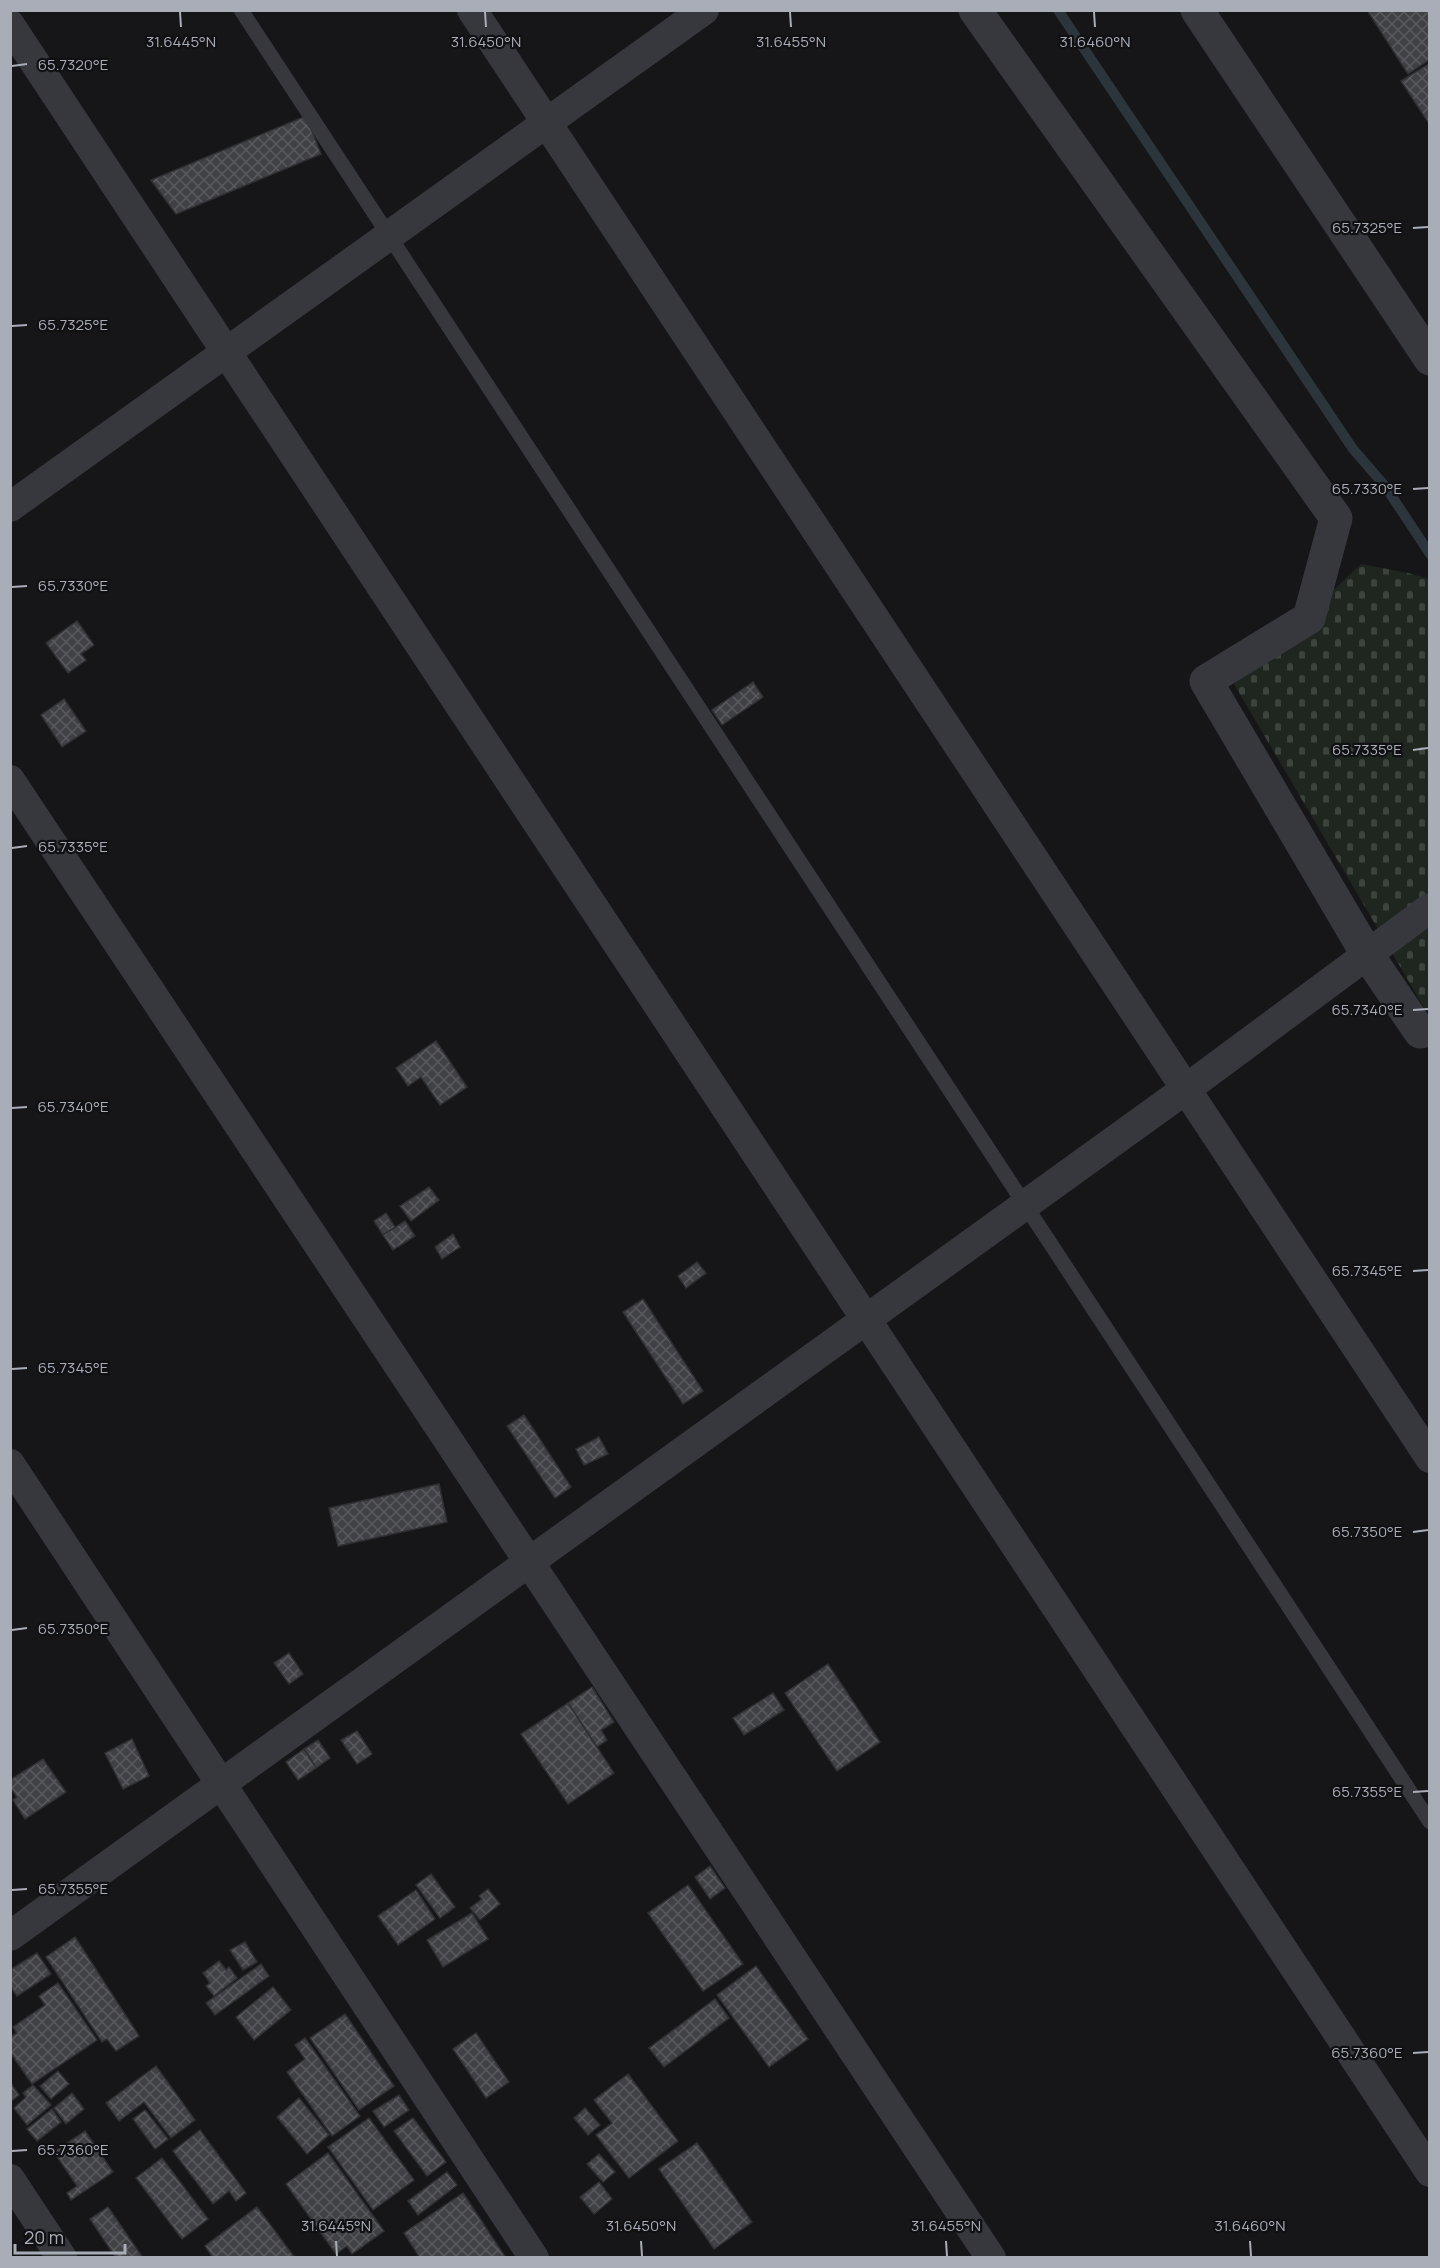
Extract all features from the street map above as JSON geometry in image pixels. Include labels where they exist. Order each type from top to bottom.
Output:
[{"type":"street","points":[[472,10],[1430,1458]]},
{"type":"street","points":[[10,507],[704,10]]},
{"type":"street","points":[[975,10],[1336,518],[1309,618],[1206,681],[1368,954],[1420,1032],[1430,1030]]},
{"type":"street","points":[[1197,10],[1430,359]]},
{"type":"street","points":[[10,25],[1430,2172]]},
{"type":"street","points":[[10,780],[991,2258]]},
{"type":"street","points":[[10,1936],[1186,1089],[1430,908]]},
{"type":"street","points":[[10,1464],[534,2258]]},
{"type":"street","points":[[10,2179],[62,2258]]},
{"type":"lane","points":[[241,10],[1430,1822]]},
{"type":"green space","points":[[1361,564],[1429,579],[1429,1009],[1425,1009],[1234,684]]},
{"type":"building","points":[[1367,10],[1429,10],[1430,59],[1408,74]]},
{"type":"building","points":[[1430,63],[1430,125],[1401,81]]},
{"type":"building","points":[[306,116],[321,154],[176,214],[151,180]]},
{"type":"building","points":[[77,621],[94,645],[81,654],[86,660],[68,673],[46,643]]},
{"type":"building","points":[[753,682],[763,697],[722,725],[712,710]]},
{"type":"building","points":[[64,699],[86,731],[62,747],[41,715]]},
{"type":"building","points":[[436,1041],[467,1087],[440,1105],[421,1077],[408,1086],[396,1068]]},
{"type":"building","points":[[429,1187],[439,1200],[411,1221],[400,1206]]},
{"type":"building","points":[[386,1213],[395,1227],[383,1235],[374,1221]]},
{"type":"building","points":[[405,1221],[415,1236],[393,1250],[383,1235]]},
{"type":"building","points":[[453,1234],[460,1247],[442,1259],[435,1247]]},
{"type":"building","points":[[697,1262],[706,1273],[686,1288],[678,1276]]},
{"type":"building","points":[[643,1299],[703,1391],[683,1404],[623,1312]]},
{"type":"building","points":[[524,1415],[571,1487],[555,1498],[507,1426]]},
{"type":"building","points":[[599,1437],[608,1454],[584,1465],[576,1449]]},
{"type":"building","points":[[439,1484],[447,1522],[338,1546],[329,1508]]},
{"type":"building","points":[[289,1653],[303,1674],[289,1684],[274,1663]]},
{"type":"building","points":[[828,1664],[880,1742],[837,1771],[785,1693]]},
{"type":"building","points":[[592,1687],[614,1722],[601,1730],[607,1740],[597,1747],[568,1703]]},
{"type":"building","points":[[773,1693],[784,1710],[744,1735],[733,1718]]},
{"type":"building","points":[[568,1703],[614,1773],[568,1804],[521,1734]]},
{"type":"building","points":[[357,1731],[372,1754],[357,1764],[341,1740]]},
{"type":"building","points":[[132,1739],[149,1776],[123,1789],[105,1753]]},
{"type":"building","points":[[318,1740],[330,1758],[316,1768],[304,1749]]},
{"type":"building","points":[[304,1749],[316,1768],[298,1780],[286,1762]]},
{"type":"building","points":[[43,1759],[66,1792],[25,1819],[13,1800],[17,1797],[10,1787],[10,1780]]},
{"type":"building","points":[[710,1866],[725,1888],[710,1899],[695,1877]]},
{"type":"building","points":[[431,1874],[455,1907],[440,1918],[416,1885]]},
{"type":"building","points":[[688,1885],[743,1964],[703,1991],[648,1913]]},
{"type":"building","points":[[488,1889],[500,1904],[480,1920],[470,1908],[482,1899],[479,1896]]},
{"type":"building","points":[[416,1890],[435,1919],[398,1945],[378,1916]]},
{"type":"building","points":[[472,1913],[488,1939],[443,1967],[427,1940]]},
{"type":"building","points":[[75,1937],[139,2036],[116,2051],[107,2039],[102,2042],[46,1957]]},
{"type":"building","points":[[245,1942],[257,1962],[243,1970],[230,1950]]},
{"type":"building","points":[[37,1953],[51,1974],[17,1996],[10,1986],[10,1970]]},
{"type":"building","points":[[219,1961],[226,1970],[229,1967],[237,1978],[214,1996],[206,1986],[210,1983],[203,1973]]},
{"type":"building","points":[[261,1964],[269,1976],[215,2015],[206,2003]]},
{"type":"building","points":[[756,1966],[808,2039],[769,2067],[717,1995]]},
{"type":"building","points":[[58,1983],[97,2040],[32,2084],[10,2052],[10,2037],[17,2033],[13,2027],[45,2005],[39,1996]]},
{"type":"building","points":[[273,1987],[291,2010],[254,2040],[236,2017]]},
{"type":"building","points":[[715,1999],[729,2018],[664,2067],[649,2048]]},
{"type":"building","points":[[345,2014],[394,2086],[359,2110],[310,2038]]},
{"type":"building","points":[[476,2033],[509,2082],[486,2098],[453,2049]]},
{"type":"building","points":[[305,2038],[360,2116],[332,2136],[287,2072],[305,2059],[295,2045]]},
{"type":"building","points":[[156,2066],[195,2120],[171,2138],[144,2102],[119,2121],[106,2103]]},
{"type":"building","points":[[58,2071],[69,2084],[51,2099],[40,2086]]},
{"type":"building","points":[[628,2074],[678,2141],[629,2178],[596,2135],[612,2123],[594,2100]]},
{"type":"building","points":[[10,2082],[19,2095],[10,2102]]},
{"type":"building","points":[[33,2085],[51,2105],[27,2125],[14,2108],[26,2097],[23,2093]]},
{"type":"building","points":[[72,2093],[84,2109],[66,2124],[54,2108]]},
{"type":"building","points":[[399,2095],[409,2110],[384,2127],[373,2111]]},
{"type":"building","points":[[299,2098],[329,2135],[307,2154],[277,2117]]},
{"type":"building","points":[[585,2108],[600,2125],[588,2135],[574,2118]]},
{"type":"building","points":[[52,2109],[61,2122],[37,2141],[27,2129]]},
{"type":"building","points":[[145,2110],[168,2139],[155,2149],[133,2119]]},
{"type":"building","points":[[369,2118],[414,2180],[373,2210],[328,2147]]},
{"type":"building","points":[[413,2118],[446,2162],[427,2176],[394,2131]]},
{"type":"building","points":[[200,2130],[246,2193],[236,2201],[229,2191],[213,2204],[173,2151]]},
{"type":"building","points":[[85,2131],[113,2172],[71,2200],[67,2193],[77,2186],[54,2152]]},
{"type":"building","points":[[697,2143],[752,2222],[714,2249],[659,2169]]},
{"type":"building","points":[[328,2153],[384,2231],[352,2254],[347,2246],[336,2254],[286,2184]]},
{"type":"building","points":[[599,2154],[615,2172],[603,2182],[587,2164]]},
{"type":"building","points":[[162,2158],[208,2219],[182,2239],[136,2178]]},
{"type":"building","points":[[447,2172],[457,2185],[418,2215],[408,2201]]},
{"type":"building","points":[[599,2182],[612,2199],[594,2214],[580,2197]]},
{"type":"building","points":[[463,2193],[506,2258],[420,2258],[404,2233]]},
{"type":"building","points":[[108,2207],[143,2258],[116,2258],[90,2219]]},
{"type":"building","points":[[257,2207],[295,2258],[213,2258],[205,2246]]},
{"type":"waterway","points":[[1058,10],[1353,449],[1385,486],[1430,554]]}]
